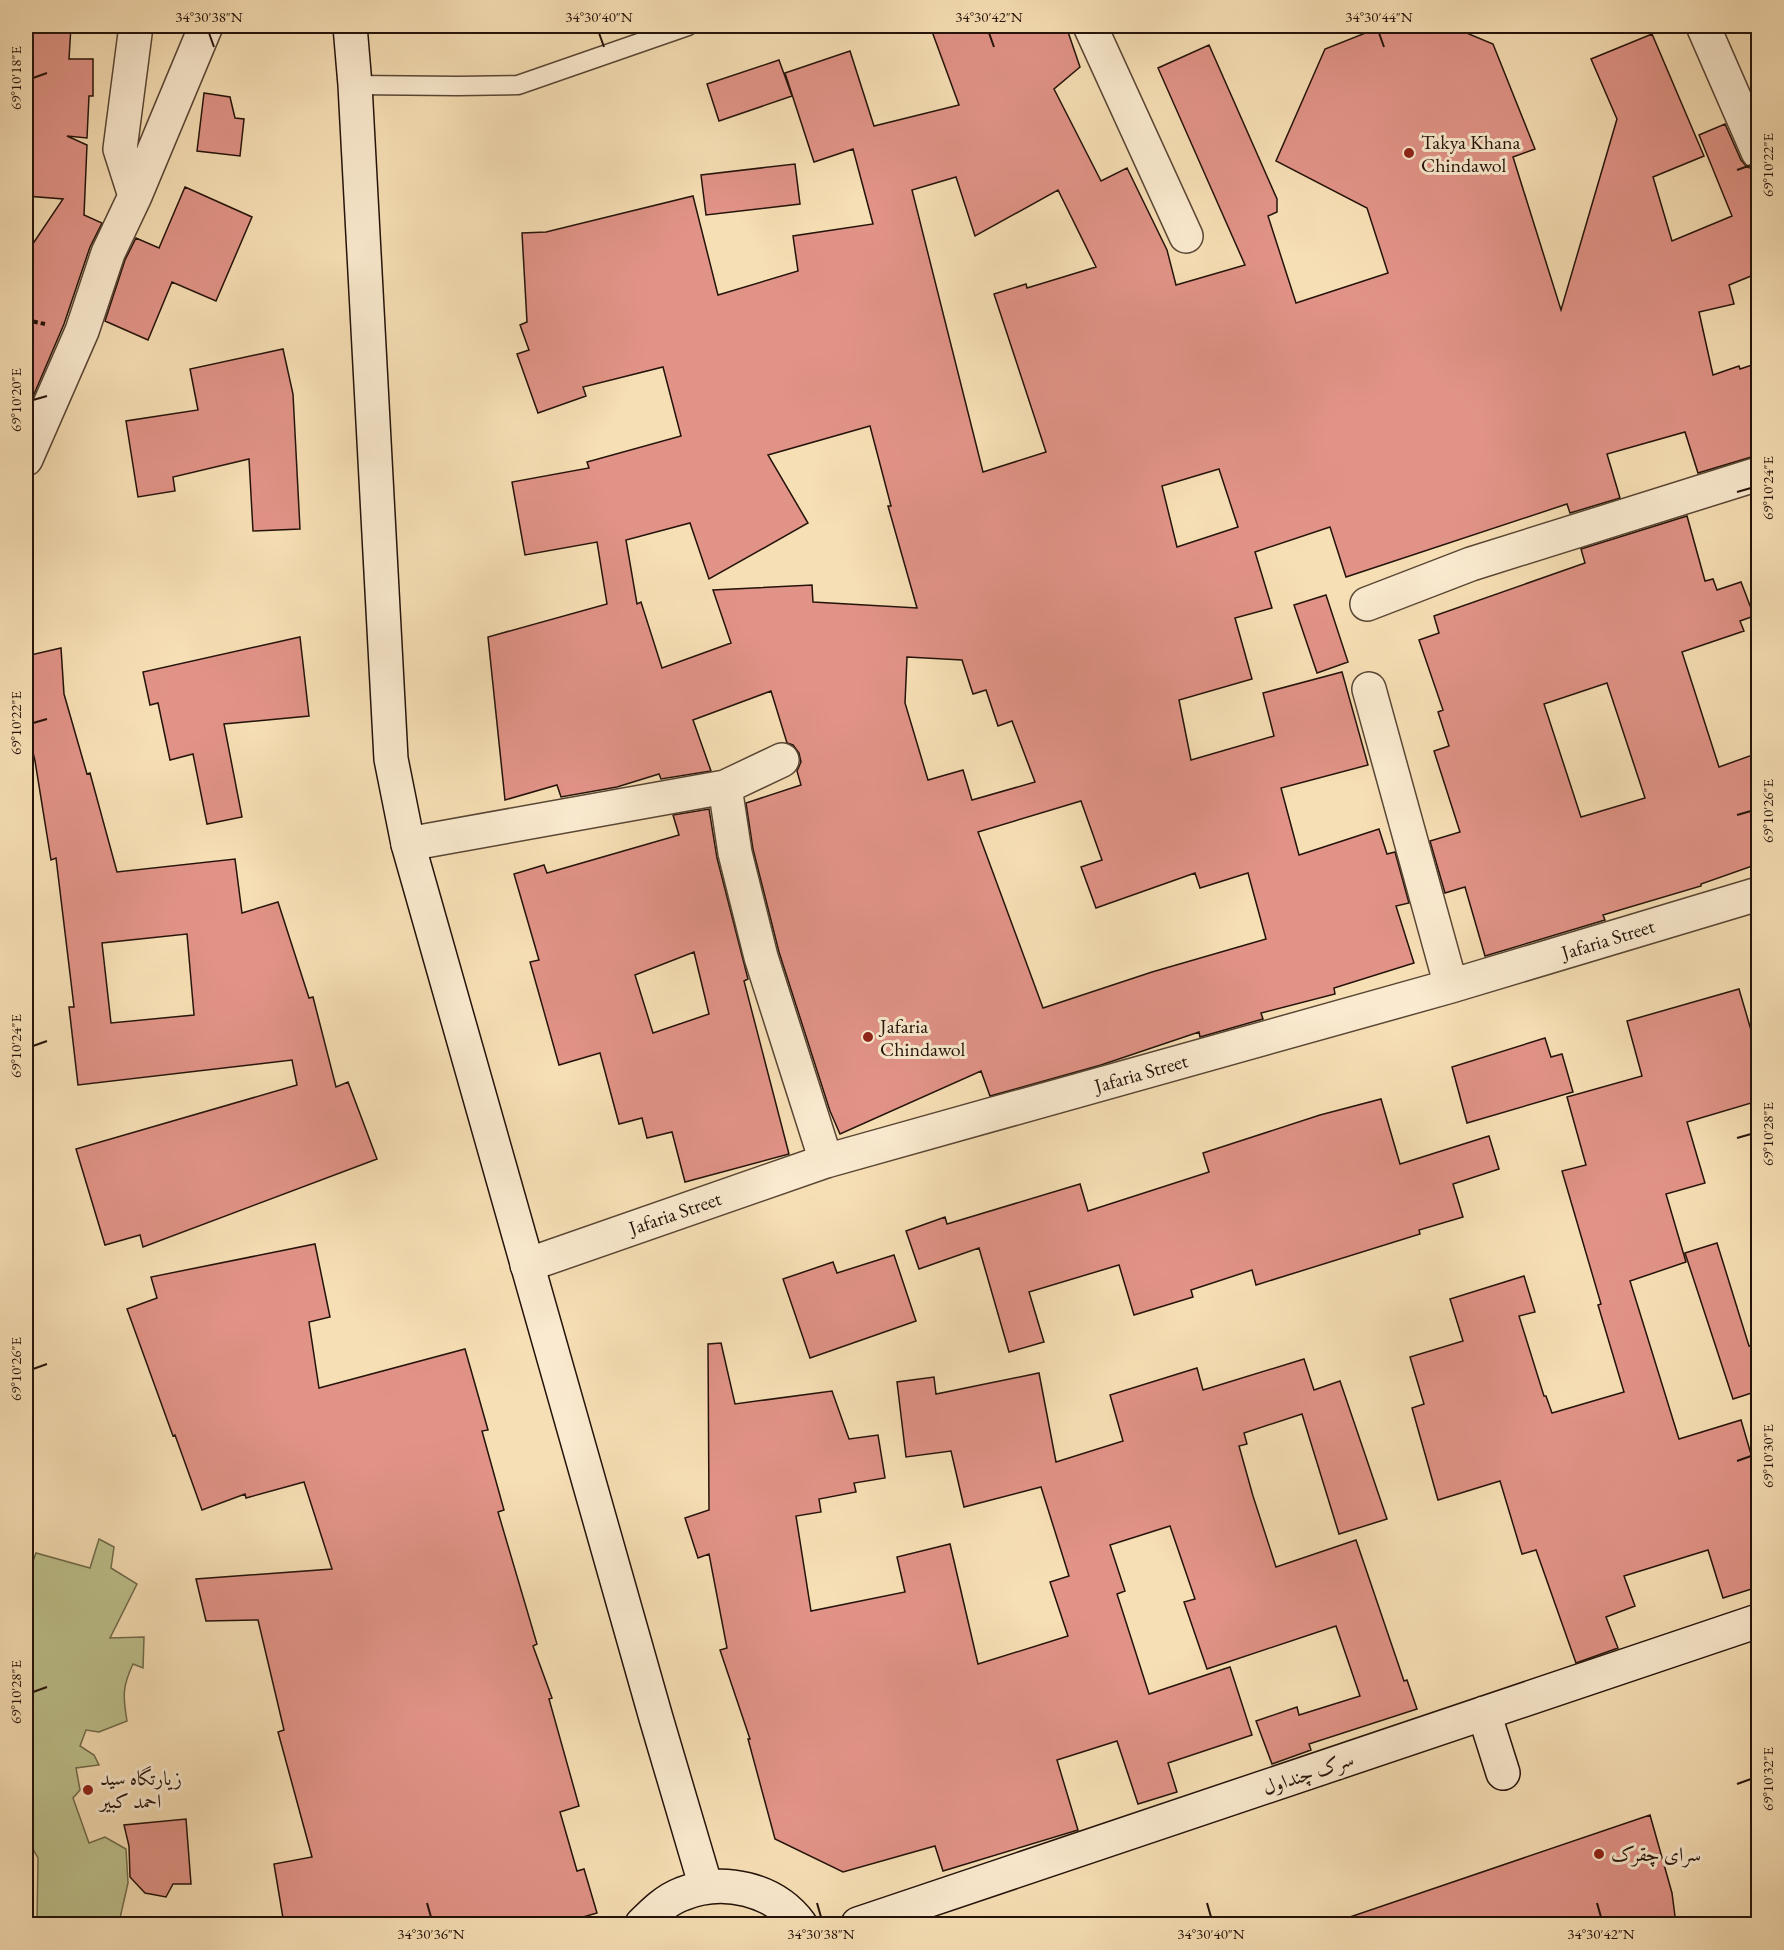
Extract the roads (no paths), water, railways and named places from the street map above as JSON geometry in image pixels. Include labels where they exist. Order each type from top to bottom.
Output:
[{"type":"street","points":[[135,196],[120,149],[136,26]]},
{"type":"street","points":[[26,459],[82,331],[108,253],[135,196],[206,26]]},
{"type":"street","points":[[350,26],[391,759],[408,844],[706,1887]]},
{"type":"street","points":[[1090,26],[1186,236]]},
{"type":"street","points":[[1703,26],[1758,152]]},
{"type":"street","points":[[1367,604],[1471,564],[1758,474]]},
{"type":"street","points":[[1369,689],[1451,986]]},
{"type":"street","points":[[408,844],[725,787],[782,760]]},
{"type":"street","points":[[725,787],[735,852],[761,957],[826,1161]]},
{"type":"street","name":"Jafaria Street","points":[[527,1265],[826,1161],[1451,986],[1758,894]]},
{"type":"street","name":"سرک چنداول","points":[[858,1924],[1758,1621]]},
{"type":"street","points":[[1484,1713],[1503,1773]]},
{"type":"street","points":[[642,1924],[660,1907],[675,1898],[706,1887],[737,1887],[767,1897],[793,1915],[800,1924]]},
{"type":"lane","points":[[355,85],[458,87],[518,84],[688,26]]},
{"type":"place","name":"Takya Khana Chindawol","points":[[1409,153]]},
{"type":"place","name":"Jafaria Chindawol","points":[[868,1037]]},
{"type":"place","name":"زیارتگاه سید احمد کبیر","points":[[88,1790]]},
{"type":"place","name":"سرای چقرک","points":[[1599,1854]]}]
